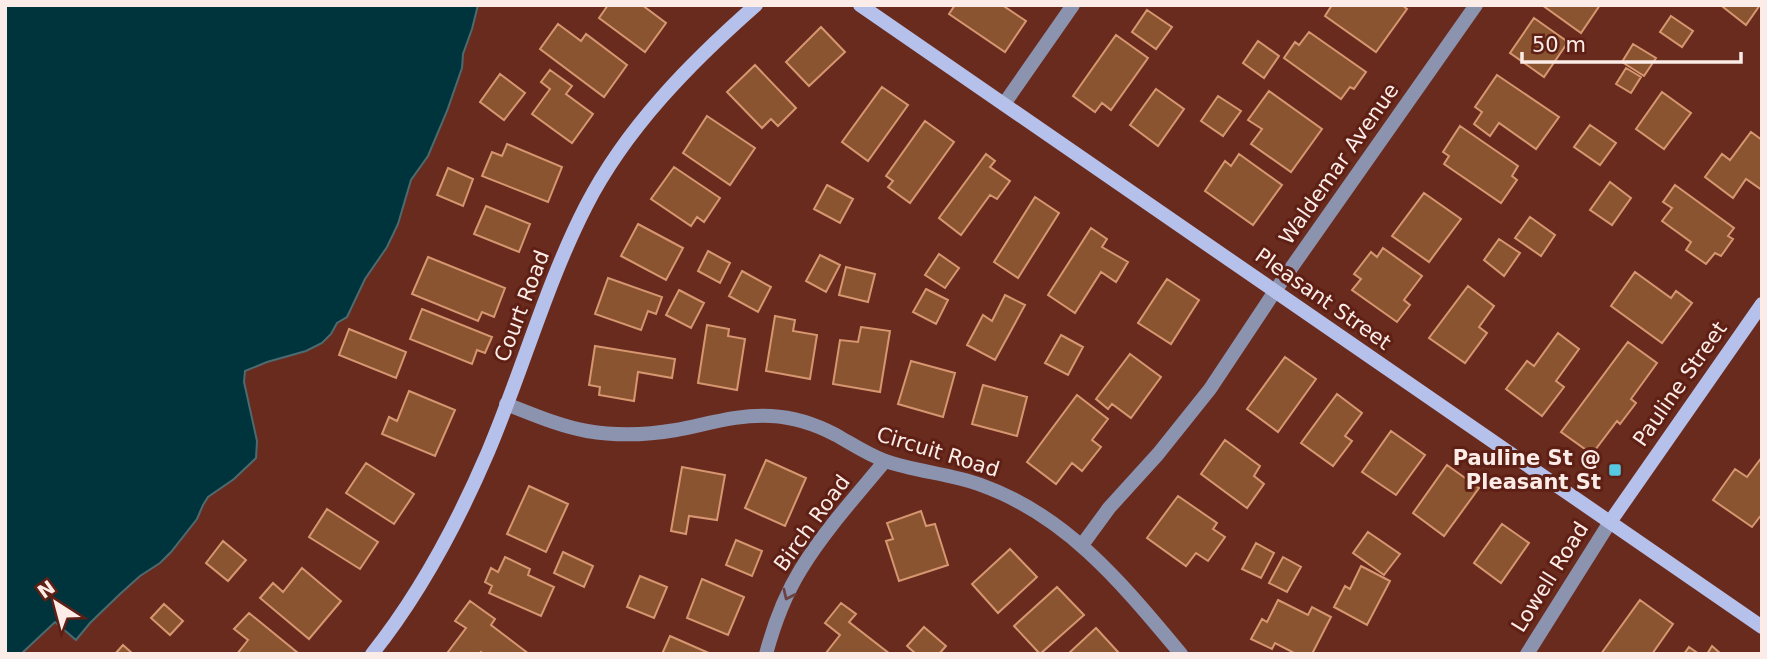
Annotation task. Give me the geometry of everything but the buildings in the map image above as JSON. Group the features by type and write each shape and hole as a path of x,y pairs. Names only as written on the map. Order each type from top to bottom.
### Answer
{"main road":[{"name":"Court Road","path":"372,654 404,609 446,539 469,493 565,253 597,186 626,142 659,101 696,61 756,5"},
{"name":"Pleasant Street","path":"860,5 1762,627"},
{"name":"Pauline Street","path":"1610,522 1762,304"}],"street":[{"path":"1004,104 1073,5"},
{"name":"Waldemar Avenue","path":"1082,545 1109,508 1210,389 1275,291 1476,5"},
{"name":"Circuit Road","path":"506,404 571,428 606,433 660,432 748,416 785,418 822,428 885,461 954,477 994,490 1047,519 1082,545 1118,579 1181,654"},
{"name":"Birch Road","path":"765,654 784,602 801,569 835,520 885,461"},
{"name":"Lowell Road","path":"1527,654 1610,522"}],"water":[{"path":"5,5 478,5 463,54 462,68 447,111 428,156 411,180 398,224 387,247 365,279 347,317 337,323 322,343 245,371 244,382 257,441 256,458 234,479 208,497 197,519 171,552 120,594 76,640 55,622 21,654 5,654"}],"place":[{"name":"Pauline St @ Pleasant St","path":"1615,470"}]}
